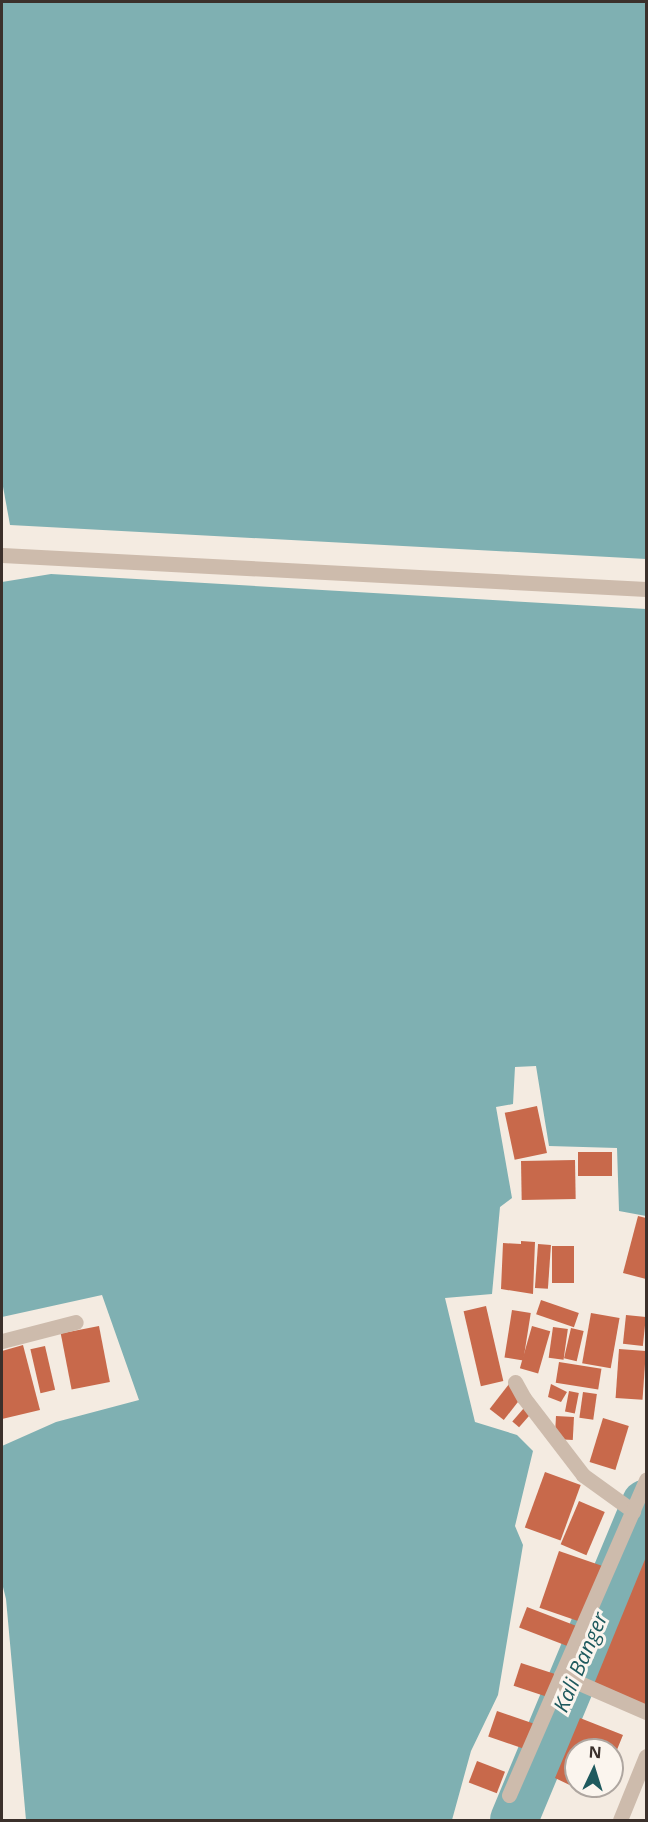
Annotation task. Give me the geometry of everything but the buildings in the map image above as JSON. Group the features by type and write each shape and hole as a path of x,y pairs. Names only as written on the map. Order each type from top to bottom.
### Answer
{"street":[{"path":"2,555 646,589"},
{"path":"2,1341 76,1322"},
{"path":"515,1382 524,1398 583,1475 633,1511"},
{"path":"509,1795 646,1480"},
{"path":"561,1675 646,1712"},
{"path":"620,1821 646,1755"}],"water":[{"path":"2,2 646,2 646,559 10,525 2,481"},
{"path":"51,574 646,609 646,1216 619,1211 617,1148 549,1146 536,1066 515,1067 513,1104 496,1107 512,1198 500,1207 492,1294 445,1298 475,1422 517,1435 533,1451 515,1526 523,1545 498,1695 471,1751 452,1820 26,1820 6,1599 2,1583 2,1446 56,1422 139,1400 102,1295 2,1317 2,582"}],"waterway":[{"name":"Kali Banger","path":"514,1820 646,1503"}]}
